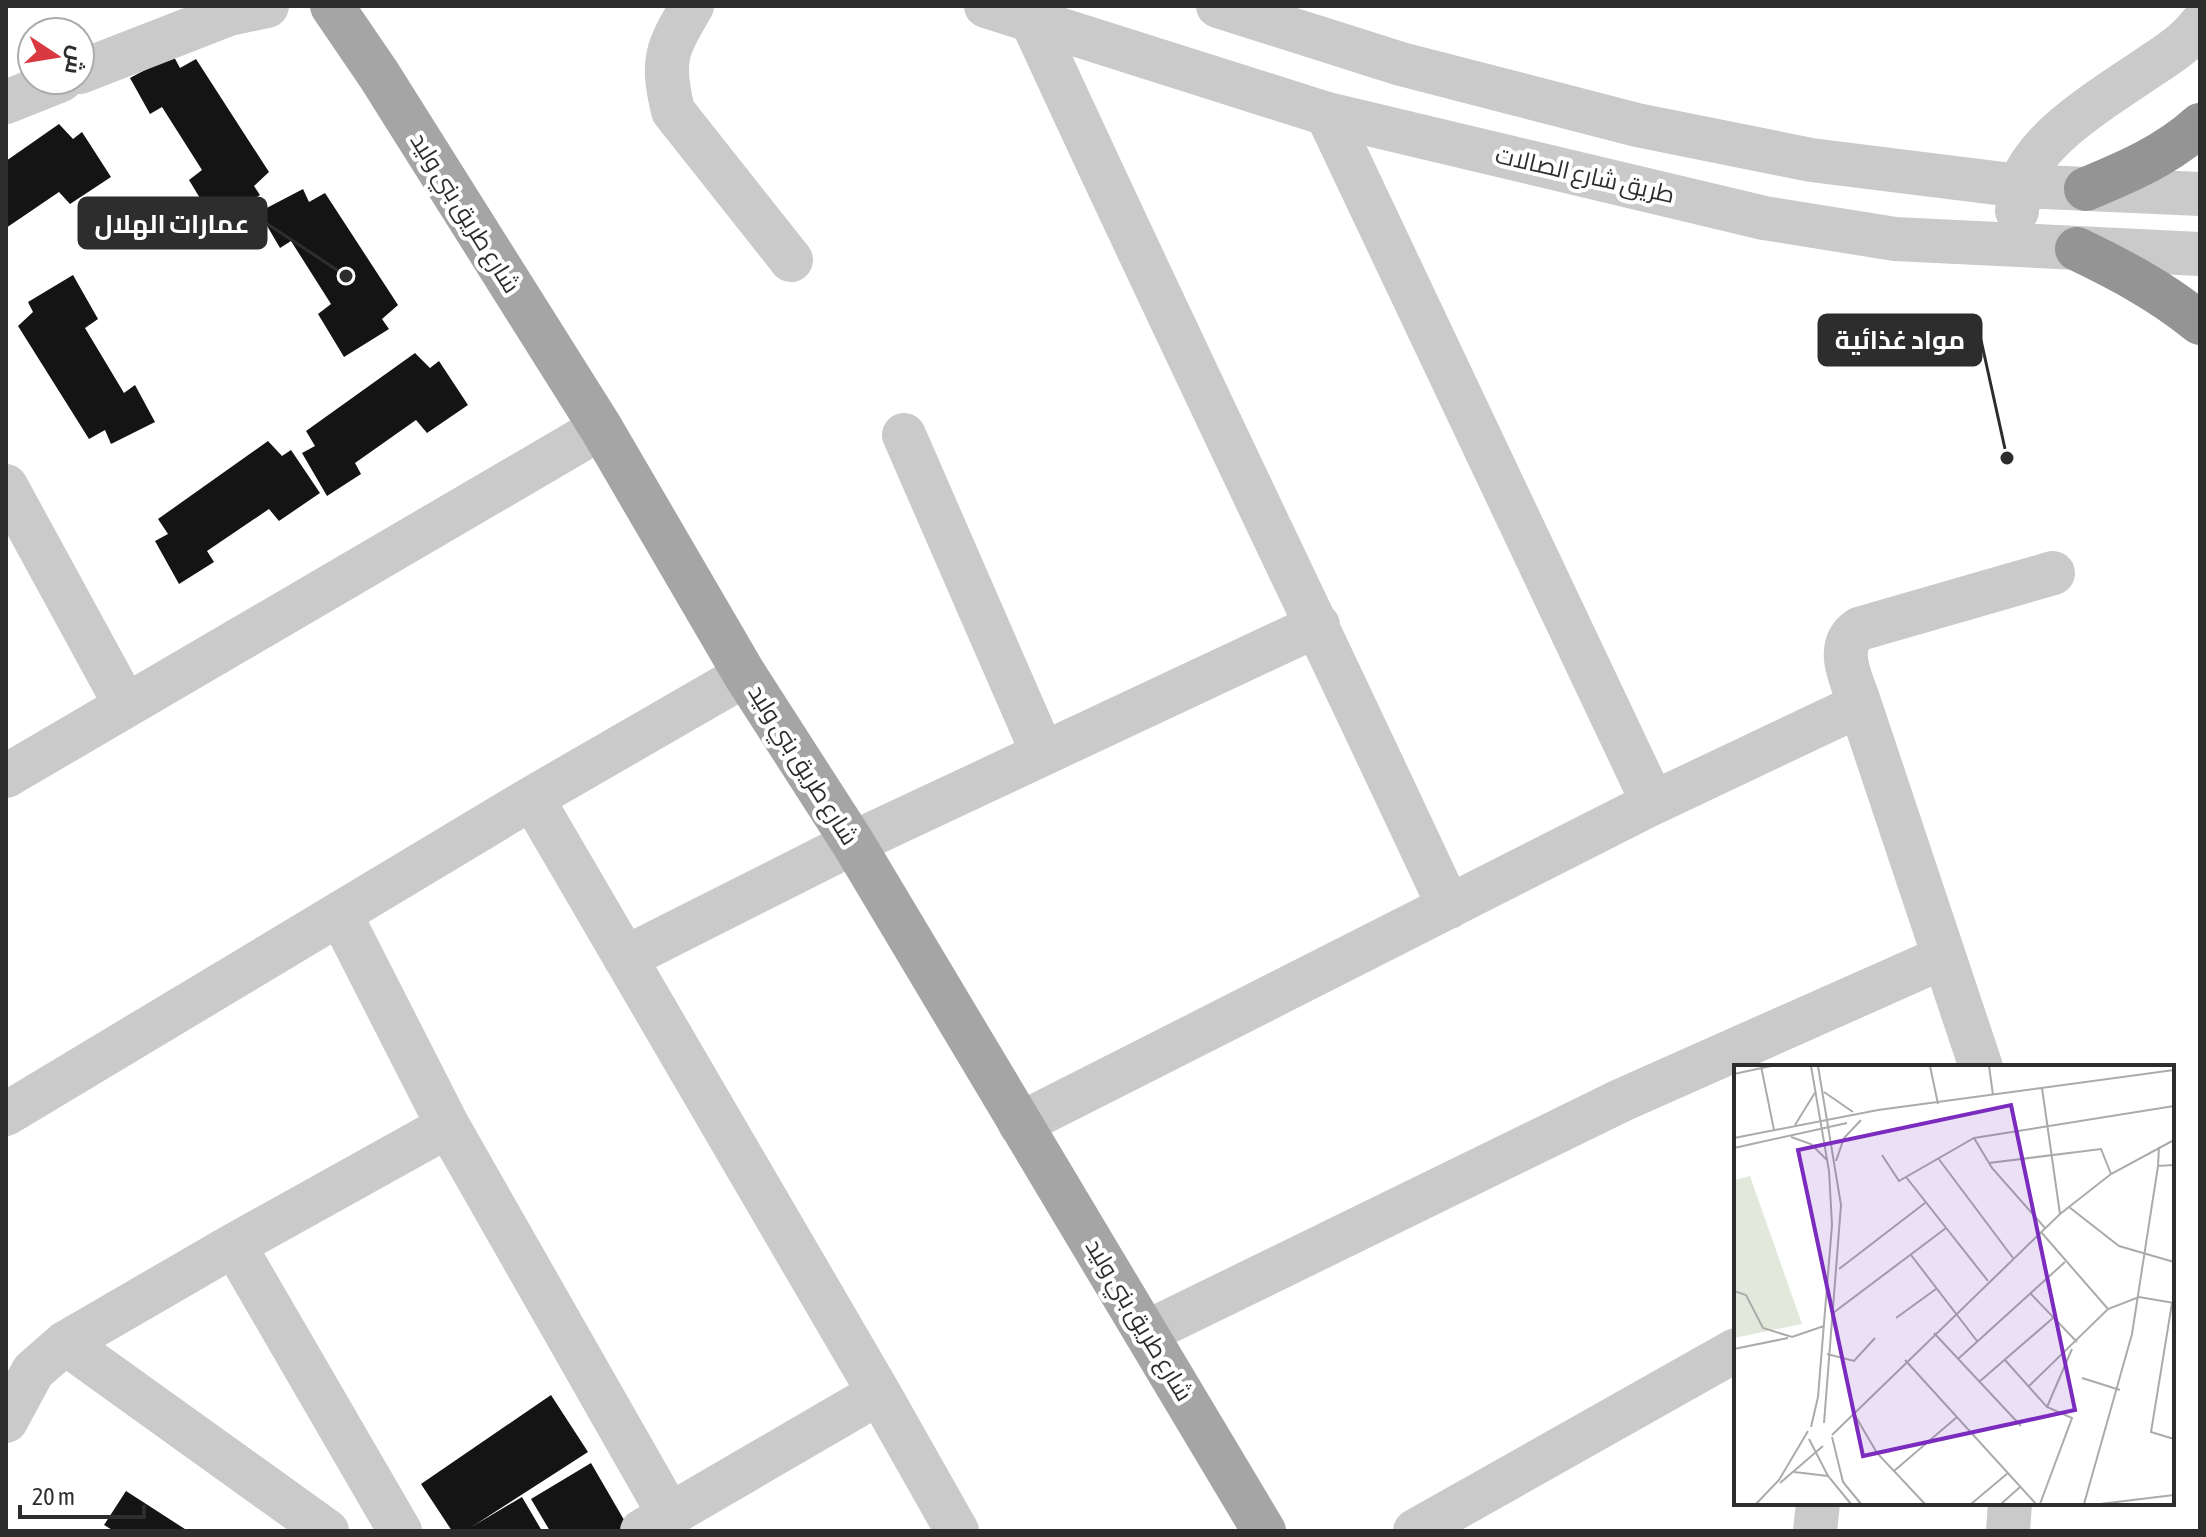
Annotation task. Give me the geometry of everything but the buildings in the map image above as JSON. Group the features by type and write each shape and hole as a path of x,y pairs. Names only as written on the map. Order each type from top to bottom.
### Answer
{"highway":[{"path":"2086,189 2138,167 2187,137 2200,125"},
{"path":"2077,249 2128,273 2177,304 2200,323"}],"main road":[{"name":"شارع طريق بني وليد","path":"332,6 379,75 601,428 745,675 853,843 1264,1531"}],"street":[{"path":"96,66 229,14 267,6"},
{"path":"692,6 666,57 666,81 673,111 791,260"},
{"name":"طريق شارع الصالات","path":"986,6 1031,14 1327,114 1764,218 1895,239 2200,254"},
{"path":"1218,6 1401,64 1637,125 1811,160 2020,186 2200,194"},
{"path":"1031,14 1117,206 1449,907"},
{"path":"2014,245 2020,186 2036,158 2076,117 2184,43 2200,25"},
{"path":"1327,114 1653,803"},
{"path":"6,776 601,428"},
{"path":"904,435 1043,754"},
{"path":"6,486 126,706"},
{"path":"1980,1065 1860,705 1844,654 1845,644 1859,629 2053,573"},
{"path":"625,958 853,843 1318,625"},
{"path":"6,1114 532,798 745,675"},
{"path":"1020,1124 1653,803 1860,705"},
{"path":"532,798 957,1531"},
{"path":"340,914 655,1522 879,1393"},
{"path":"1147,1332 1622,1100 1944,957"},
{"path":"6,1421 33,1371 65,1343 448,1126"},
{"path":"234,1245 400,1531"},
{"path":"65,1343 327,1531"},
{"path":"1415,1531 1734,1351"},
{"path":"1815,1531 1818,1505"},
{"path":"2008,1531 2010,1505"}],"place":[{"name":"عمارات الهلال","path":"346,276"},
{"name":"مواد غذائية","path":"2007,458"}]}
